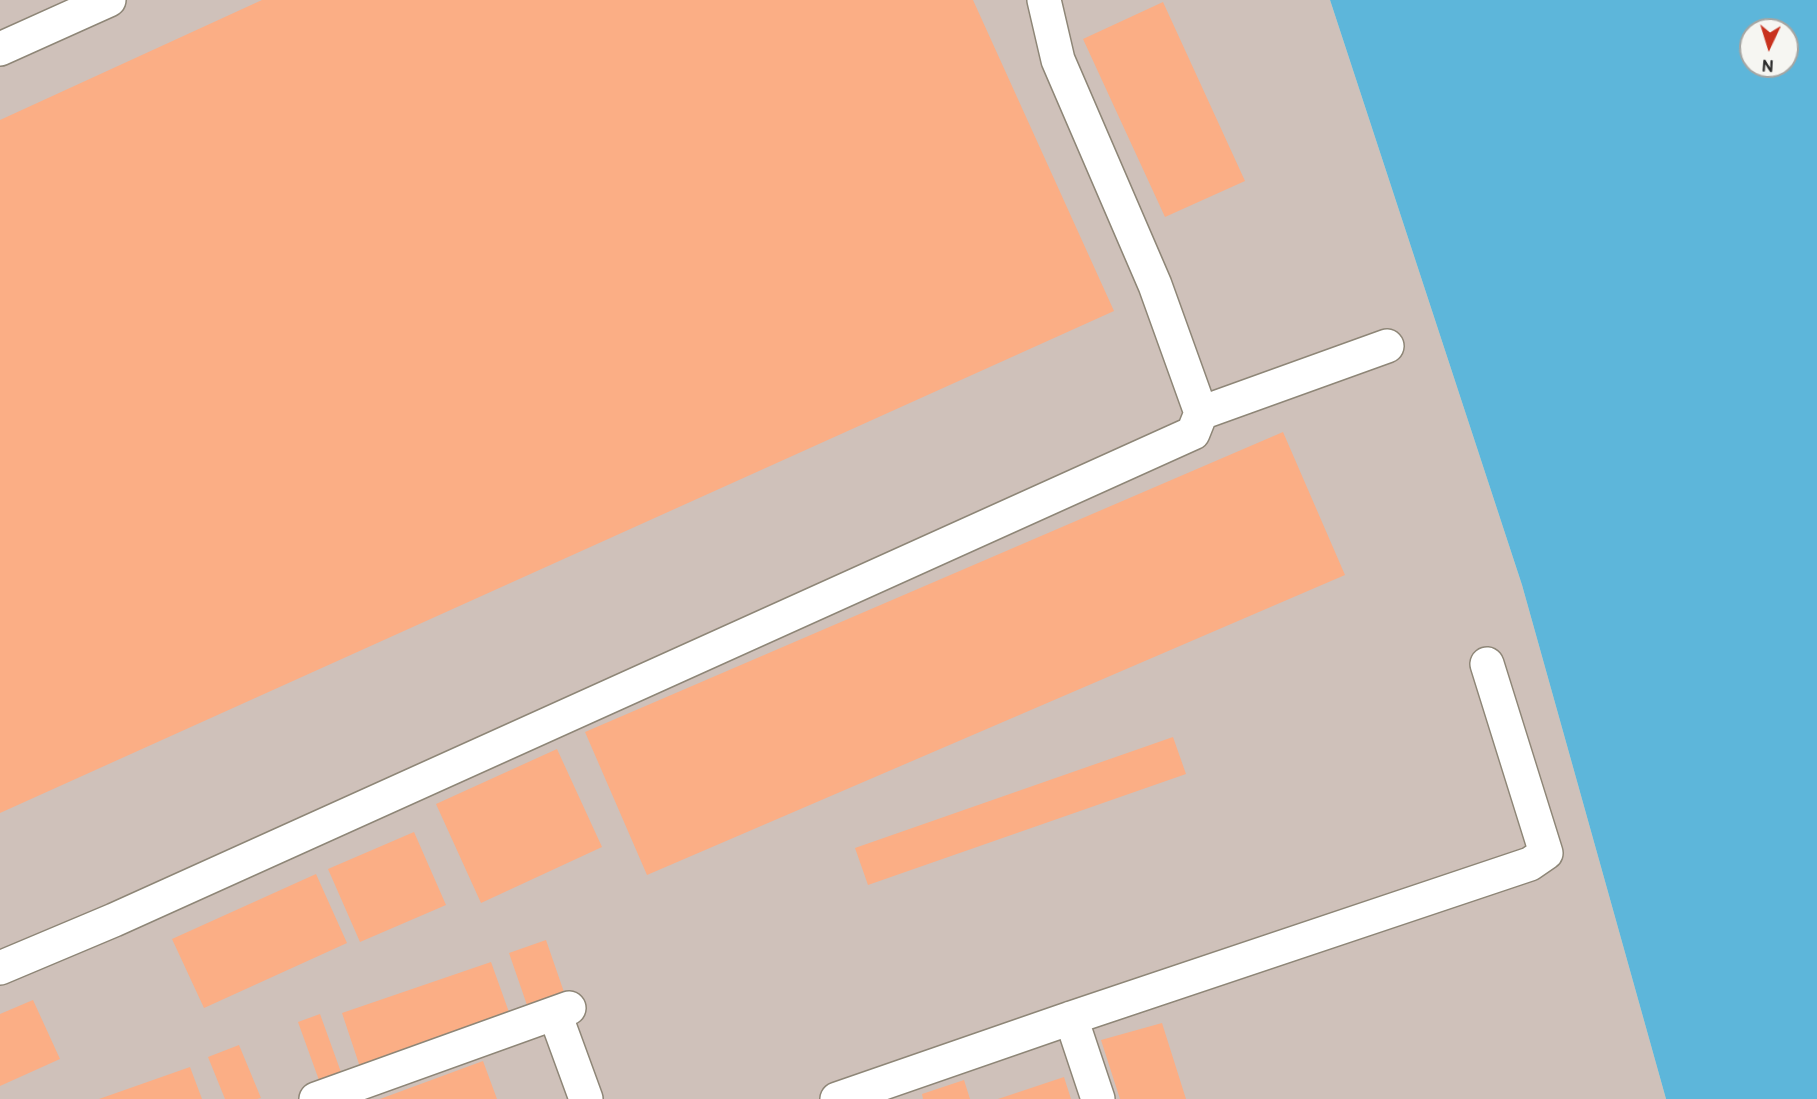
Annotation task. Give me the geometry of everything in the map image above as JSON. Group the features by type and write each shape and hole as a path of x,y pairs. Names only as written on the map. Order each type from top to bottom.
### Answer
{"lane":[{"path":"0,49 109,0"},
{"path":"0,968 114,920 1193,433 1201,413 1155,285 1058,60 1044,0"},
{"path":"1201,413 1387,346"},
{"path":"837,1099 1530,864 1546,853 1487,664"},
{"path":"316,1099 562,1011 586,1099"},
{"path":"1071,1018 1098,1099"}],"shaded area":[{"path":"0,0 1330,0 1522,585 1666,1099 0,1099"}],"water":[{"path":"1330,0 1817,0 1817,1099 1666,1099 1522,585"}],"building":[{"path":"262,0 973,0 1114,311 0,813 0,120"},
{"path":"1163,2 1245,181 1165,217 1083,39"},
{"path":"1283,432 1345,575 647,875 585,732"},
{"path":"1173,737 1186,774 868,885 855,848"},
{"path":"557,749 602,847 481,903 436,804"},
{"path":"414,832 446,905 360,942 328,869"},
{"path":"316,874 347,943 204,1008 172,939"},
{"path":"546,940 565,995 528,1008 509,953"},
{"path":"491,962 510,1015 360,1067 342,1013"},
{"path":"33,1000 60,1059 0,1086 0,1014"},
{"path":"320,1014 342,1075 320,1083 298,1022"},
{"path":"1162,1023 1186,1099 1120,1099 1101,1040"},
{"path":"239,1045 261,1098 225,1099 208,1057"},
{"path":"483,1061 497,1099 380,1099"},
{"path":"190,1067 202,1099 99,1099"},
{"path":"1064,1077 1071,1099 998,1099"},
{"path":"964,1080 970,1099 923,1099 922,1094"}]}
